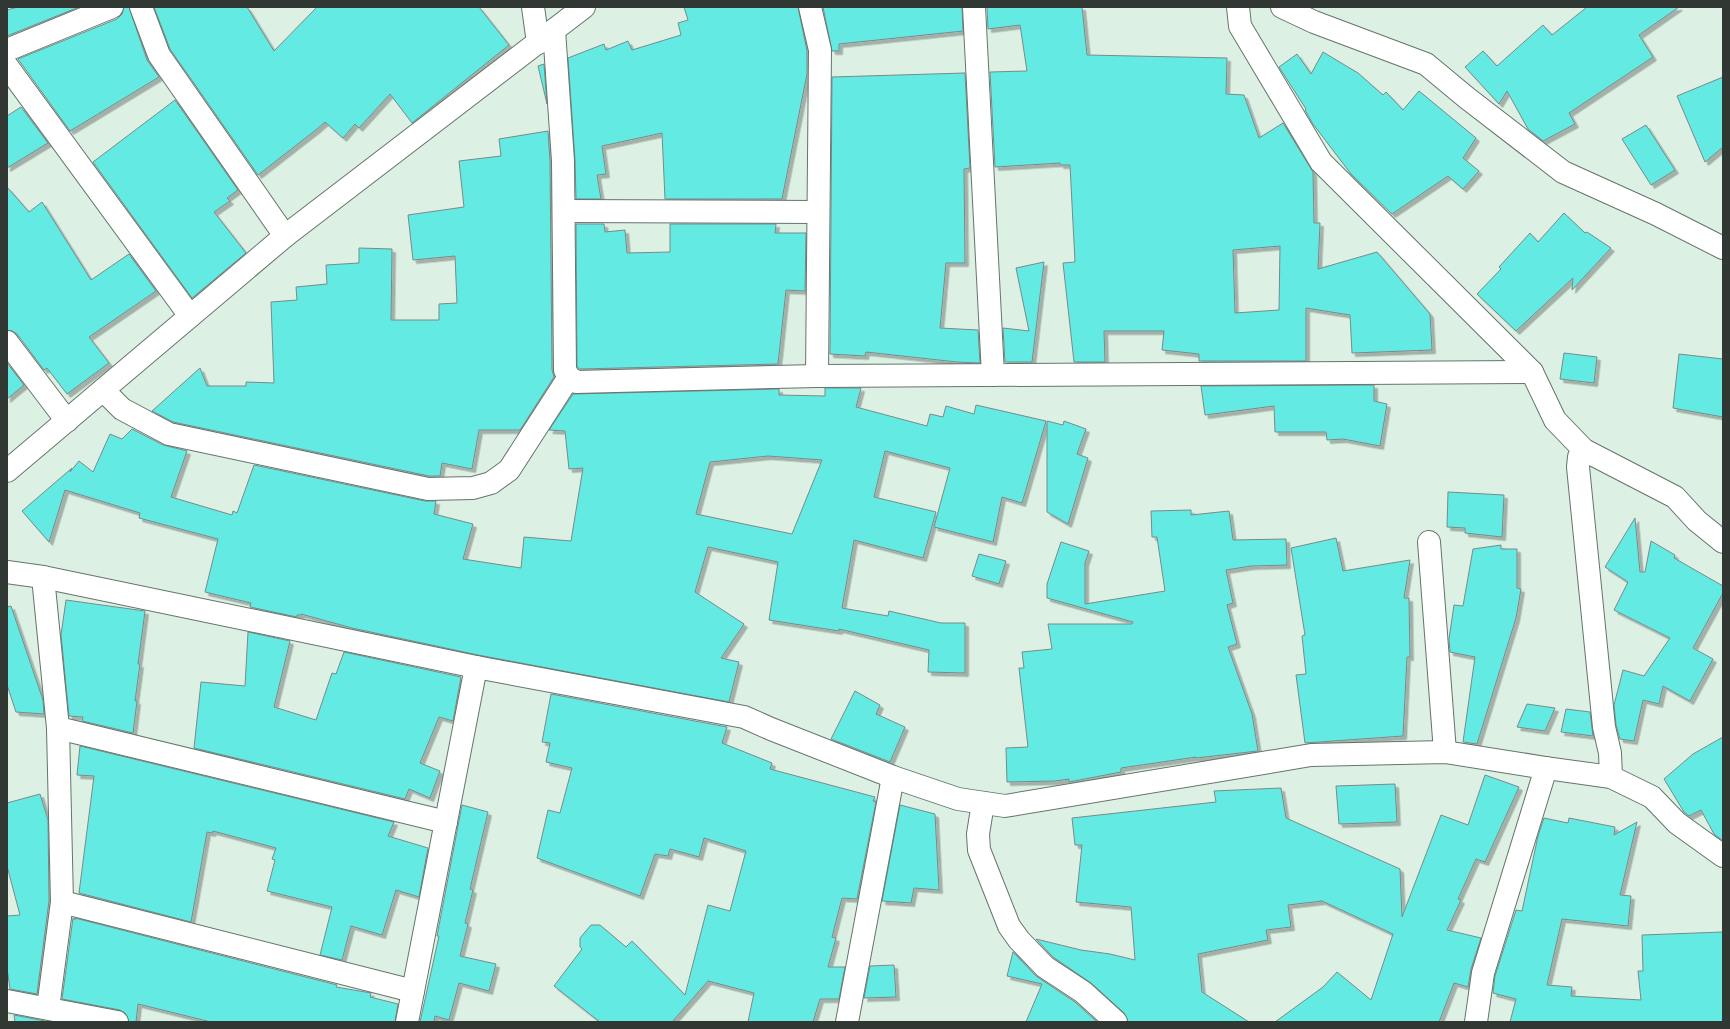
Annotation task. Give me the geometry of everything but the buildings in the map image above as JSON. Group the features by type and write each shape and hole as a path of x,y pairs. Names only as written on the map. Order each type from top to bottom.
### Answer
{"street":[{"path":"7,50 112,7"},
{"path":"141,7 159,55 284,236"},
{"path":"533,7 546,36 563,162 565,370 569,377 576,382 817,376 1532,372"},
{"path":"7,471 284,236 584,7"},
{"path":"810,7 820,50 817,376"},
{"path":"974,7 993,375"},
{"path":"1238,7 1240,26 1321,162 1532,372 1555,420 1584,450 1675,497 1697,521 1723,542"},
{"path":"1282,7 1314,22 1426,64 1562,172 1656,214 1723,248"},
{"path":"7,66 190,316"},
{"path":"564,211 818,212"},
{"path":"7,342 67,421"},
{"path":"102,390 122,409 169,434 428,489 473,488 490,483 509,470 569,377"},
{"path":"1584,450 1578,456 1578,467 1604,727 1610,753 1610,777"},
{"path":"1429,542 1445,752"},
{"path":"7,572 43,577 476,667 744,717 771,729 893,776 958,799 983,804 1005,806 1311,755 1445,752 1610,777 1652,797 1677,823 1723,856"},
{"path":"43,577 58,728 62,902 48,1008"},
{"path":"408,1022 476,667"},
{"path":"58,728 446,822"},
{"path":"1476,1022 1483,973 1546,768"},
{"path":"847,1022 893,776"},
{"path":"983,804 978,834 979,850 1009,926 1019,940 1046,967 1083,992 1116,1022"},
{"path":"62,902 414,991"},
{"path":"7,1001 117,1022"}]}
